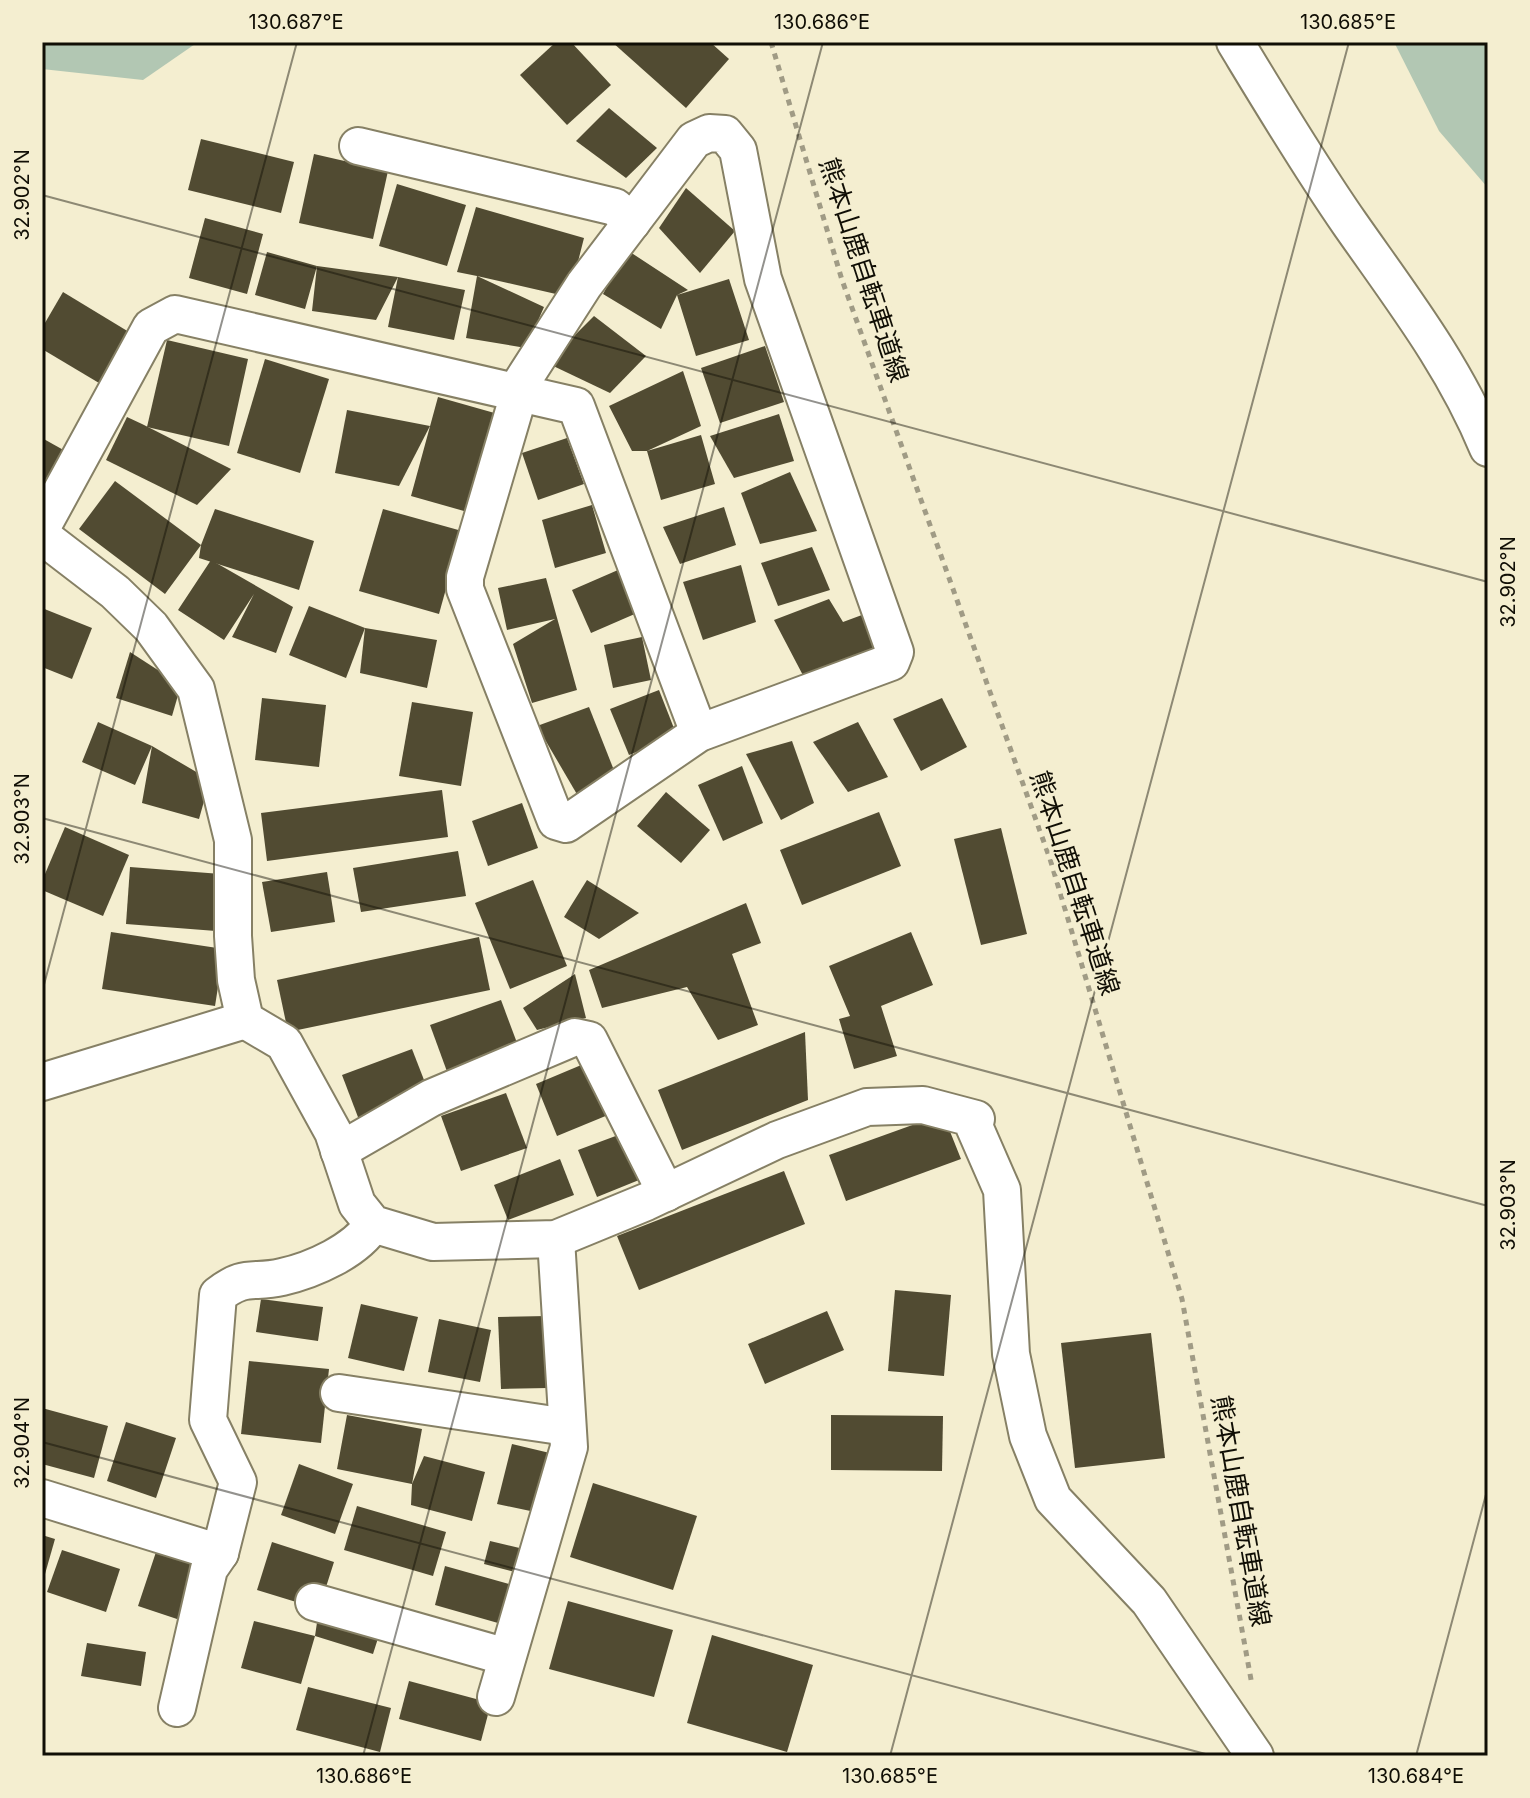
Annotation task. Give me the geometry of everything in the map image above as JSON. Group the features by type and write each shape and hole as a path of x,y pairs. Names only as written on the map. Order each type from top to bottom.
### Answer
{"street":[{"path":"1235,42 1311,168 1434,341 1470,404 1488,448"},
{"path":"709,133 725,134 738,150 763,279 895,652 891,662 699,733 566,824 556,821 465,589 465,577 523,380 584,285 632,222 694,140 709,133"},
{"path":"358,146 615,207 632,222"},
{"path":"42,527 151,327 175,314 576,406 699,733"},
{"path":"42,536 115,592 142,618 196,689 233,840 233,936 236,980 245,1020 284,1043 333,1132 357,1204 373,1224 433,1242 556,1239 666,1193 777,1140 867,1107 923,1105 976,1119 974,1126 1002,1190 1011,1354 1028,1436 1053,1499 1149,1601 1255,1756"},
{"path":"42,1082 245,1020"},
{"path":"339,1151 431,1098 575,1037 589,1040 666,1193"},
{"path":"177,1708 209,1569 220,1553 238,1482 208,1420 218,1295 236,1280 282,1277 324,1262 366,1235 373,1224"},
{"path":"496,1697 569,1447 556,1239"},
{"path":"339,1393 567,1427"},
{"path":"42,1498 220,1553"},
{"path":"314,1602 507,1657"}],"path":[{"name":"熊本山鹿自転車道線","path":"771,42 842,280 1050,859 1182,1299 1254,1695"}],"green space":[{"path":"42,42 198,42 143,80 42,69"},
{"path":"1394,42 1488,42 1488,188 1439,131"}],"building":[{"path":"556,42 571,42 611,85 567,125 520,75"},
{"path":"612,42 710,42 729,59 686,108"},
{"path":"609,108 657,148 626,178 576,141"},
{"path":"201,139 294,162 281,213 188,190"},
{"path":"314,154 388,171 373,239 299,223"},
{"path":"397,184 466,205 447,266 379,246"},
{"path":"686,188 735,231 700,273 659,228"},
{"path":"476,207 584,238 569,297 457,272"},
{"path":"205,218 263,234 247,294 189,278"},
{"path":"627,250 688,290 677,295 661,329 603,294"},
{"path":"267,252 317,266 305,309 255,295"},
{"path":"317,266 398,277 376,320 312,311"},
{"path":"477,276 544,307 526,348 466,338"},
{"path":"398,277 465,290 454,340 388,327"},
{"path":"729,279 749,340 696,356 677,295"},
{"path":"63,292 129,332 99,383 42,349 42,328"},
{"path":"594,316 646,356 610,393 547,363"},
{"path":"167,340 248,359 229,446 147,427"},
{"path":"765,346 784,402 720,423 701,368"},
{"path":"265,359 329,379 300,473 237,453"},
{"path":"683,371 701,426 647,451 632,451 609,406"},
{"path":"438,397 498,414 471,513 411,496"},
{"path":"347,410 430,426 399,486 335,473"},
{"path":"779,414 794,461 734,478 710,436"},
{"path":"127,417 231,469 197,505 106,460"},
{"path":"701,435 715,484 661,500 647,451"},
{"path":"42,438 67,452 42,496"},
{"path":"567,438 584,484 538,500 522,453"},
{"path":"790,472 817,531 760,544 741,493"},
{"path":"115,481 201,545 165,594 79,529"},
{"path":"592,505 606,553 555,568 542,520"},
{"path":"724,507 736,545 680,564 663,527"},
{"path":"215,509 314,541 299,590 199,558"},
{"path":"383,509 462,531 439,614 359,591"},
{"path":"812,547 830,590 778,606 761,563"},
{"path":"211,560 293,607 276,653 232,637 254,594 224,640 178,610"},
{"path":"741,565 756,622 703,640 683,582"},
{"path":"618,570 637,613 591,633 572,590"},
{"path":"546,578 577,690 532,703 513,644 555,619 507,630 498,588"},
{"path":"829,599 843,622 870,612 887,651 807,683 774,620"},
{"path":"309,606 365,628 346,678 289,655"},
{"path":"42,608 92,628 72,679 42,667"},
{"path":"365,628 437,640 427,688 360,673"},
{"path":"642,637 651,680 613,688 604,645"},
{"path":"130,652 181,685 172,716 116,698"},
{"path":"659,690 677,736 629,755 610,709"},
{"path":"262,698 326,705 319,767 255,760"},
{"path":"942,698 967,747 921,771 893,719"},
{"path":"412,702 473,712 461,786 399,776"},
{"path":"589,707 619,783 578,796 537,726"},
{"path":"98,722 152,746 135,785 82,762"},
{"path":"858,722 888,777 848,792 813,742"},
{"path":"792,741 814,803 781,820 746,754"},
{"path":"152,746 210,780 199,819 142,803"},
{"path":"742,766 763,823 723,841 698,785"},
{"path":"442,790 448,837 267,861 261,813"},
{"path":"666,792 710,830 681,863 637,826"},
{"path":"522,803 538,848 488,866 472,821"},
{"path":"879,812 901,866 802,905 780,850"},
{"path":"65,827 129,855 103,916 42,890 42,881"},
{"path":"1001,828 1027,934 981,945 954,839"},
{"path":"458,851 466,896 361,912 353,868"},
{"path":"130,867 221,874 216,931 126,924"},
{"path":"327,872 335,922 271,932 262,882"},
{"path":"533,880 567,966 510,989 475,903"},
{"path":"587,880 639,913 599,939 564,917"},
{"path":"746,903 761,943 732,954 758,1025 718,1040 687,987 602,1008 589,970"},
{"path":"111,932 224,949 215,1006 102,989"},
{"path":"911,932 933,985 881,1006 897,1056 854,1069 839,1019 850,1016 829,966"},
{"path":"479,937 490,990 288,1032 277,980"},
{"path":"575,974 586,1018 537,1030 523,1008"},
{"path":"501,1000 520,1051 449,1077 430,1025"},
{"path":"805,1032 808,1100 682,1150 658,1090"},
{"path":"412,1049 431,1098 361,1125 342,1075"},
{"path":"586,1063 608,1115 557,1136 536,1084"},
{"path":"506,1093 527,1148 461,1171 441,1116"},
{"path":"943,1114 961,1159 846,1201 829,1155"},
{"path":"621,1134 639,1180 597,1197 578,1150"},
{"path":"560,1159 574,1195 508,1220 494,1185"},
{"path":"784,1171 805,1224 639,1290 617,1236"},
{"path":"895,1290 951,1295 944,1376 888,1371"},
{"path":"261,1299 323,1307 318,1341 256,1332"},
{"path":"361,1304 418,1317 404,1371 348,1358"},
{"path":"827,1311 844,1350 765,1384 748,1344"},
{"path":"547,1316 548,1388 501,1389 498,1317"},
{"path":"439,1319 491,1330 480,1382 428,1372"},
{"path":"1151,1333 1165,1458 1075,1468 1061,1343"},
{"path":"249,1361 329,1369 321,1443 241,1434"},
{"path":"42,1408 108,1426 94,1478 42,1464"},
{"path":"347,1415 422,1429 412,1484 337,1469"},
{"path":"831,1415 943,1416 942,1471 831,1470"},
{"path":"126,1422 176,1438 156,1498 107,1481"},
{"path":"512,1444 554,1454 540,1513 497,1504"},
{"path":"424,1456 485,1472 472,1521 411,1505 412,1484"},
{"path":"299,1464 353,1484 335,1534 281,1515"},
{"path":"593,1483 697,1516 673,1590 570,1557"},
{"path":"357,1506 446,1532 433,1576 344,1550"},
{"path":"42,1535 55,1539 43,1581 42,1581"},
{"path":"490,1541 528,1550 531,1576 484,1564"},
{"path":"272,1542 334,1562 319,1609 257,1590"},
{"path":"62,1550 120,1569 106,1612 47,1592"},
{"path":"156,1552 209,1569 192,1624 138,1606"},
{"path":"445,1566 509,1584 498,1623 435,1605"},
{"path":"568,1601 673,1630 654,1697 549,1669"},
{"path":"319,1609 380,1632 373,1654 315,1636"},
{"path":"254,1621 315,1636 301,1684 241,1668"},
{"path":"712,1635 813,1665 787,1752 687,1723"},
{"path":"87,1643 146,1652 141,1686 81,1676"},
{"path":"409,1681 491,1703 481,1741 399,1719"},
{"path":"308,1687 391,1708 380,1752 296,1730"}]}
